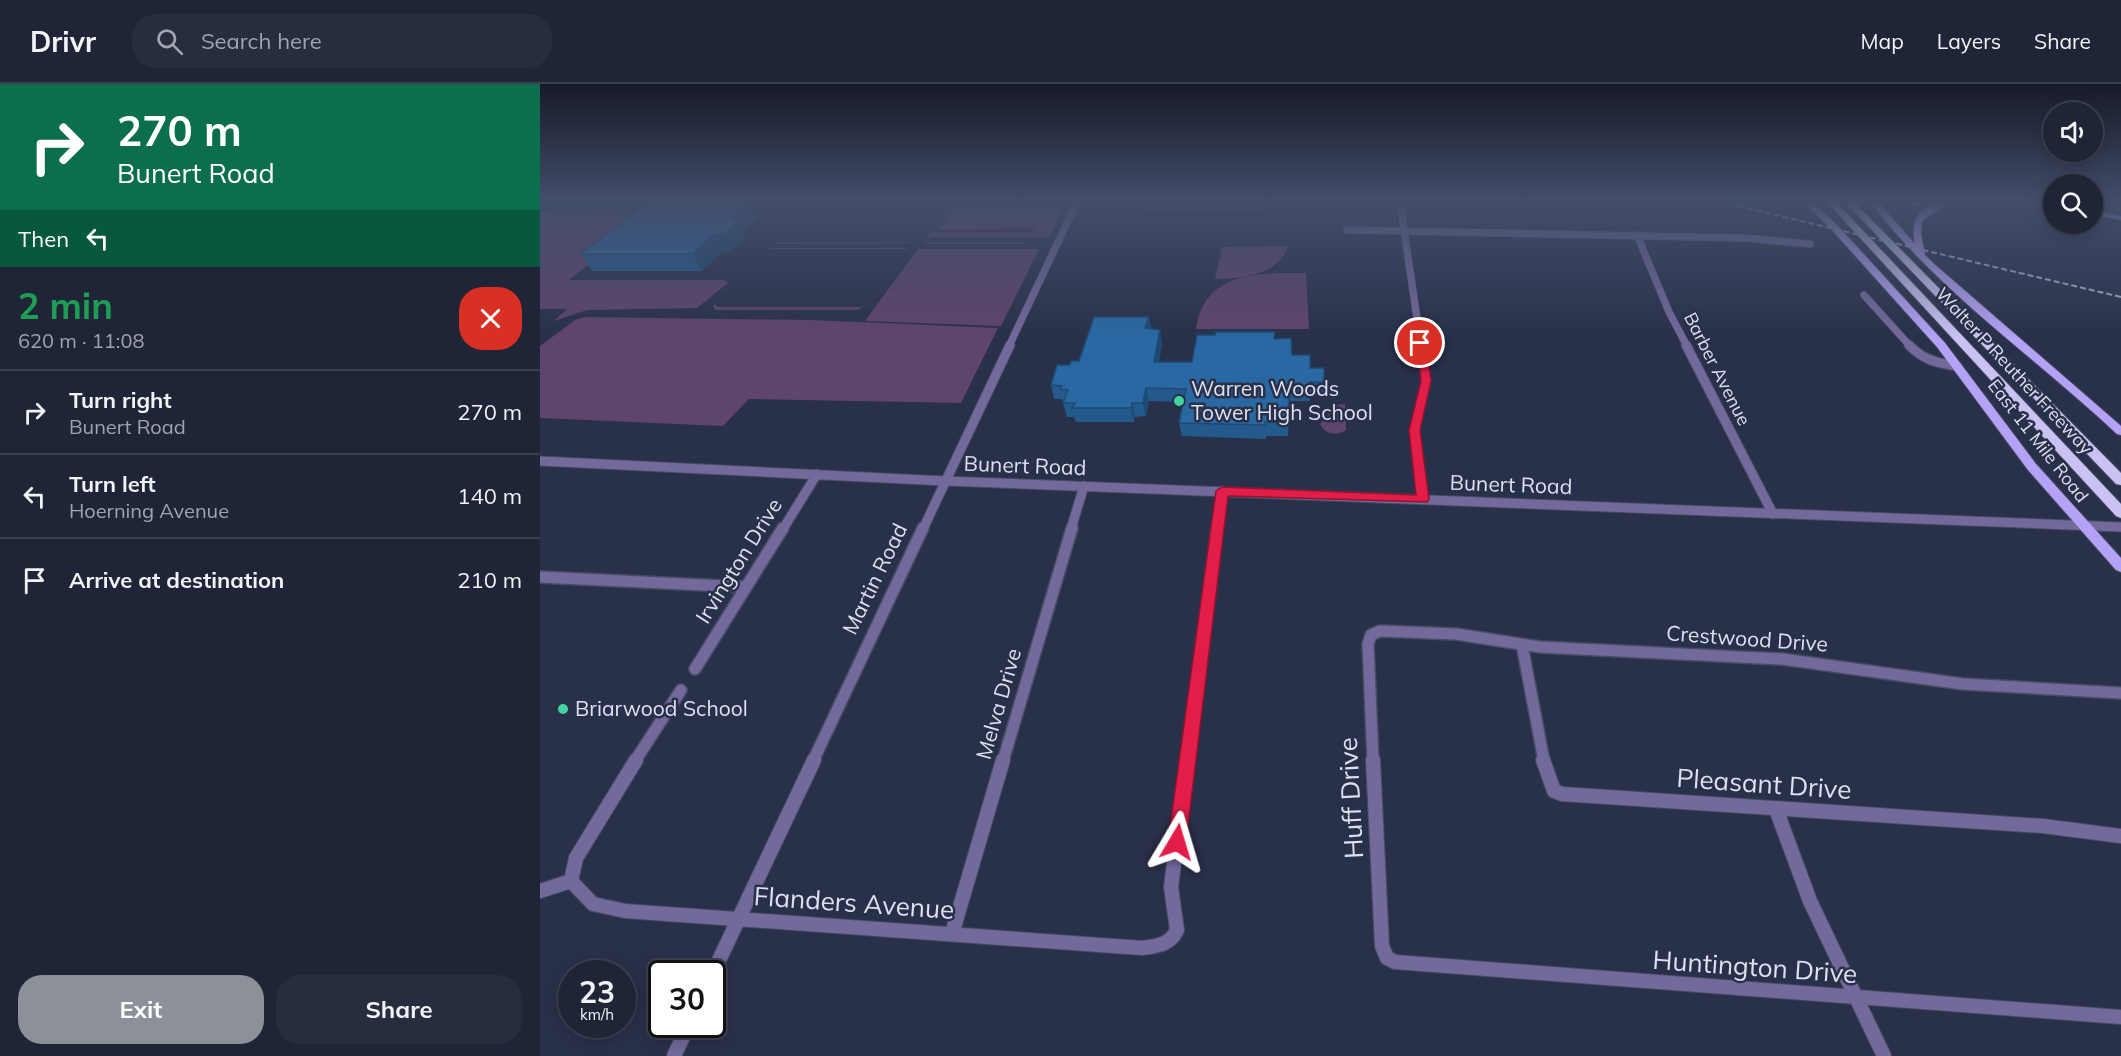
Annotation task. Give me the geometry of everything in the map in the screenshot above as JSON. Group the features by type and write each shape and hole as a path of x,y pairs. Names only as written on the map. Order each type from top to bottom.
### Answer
{"highway":[{"name":"Walter P Reuther Freeway","path":"1873,247 2121,513"},
{"name":"Walter P Reuther Freeway","path":"1893,247 2121,481"}],"main road":[{"name":"East 11 Mile Road","path":"1852,247 1957,366 2032,467 2092,527 2121,567"},
{"path":"1915,247 1979,308 2059,374 2121,432"},
{"path":"1920,247 1923,255"}],"street":[{"name":"Martin Road","path":"719,960 1056,247"},
{"path":"1407,247 1426,381 1415,430 1423,499"},
{"name":"Barber Avenue","path":"1642,247 1669,312 1773,514"},
{"path":"1864,295 1917,354 1930,362 1957,366"},
{"name":"Bunert Road","path":"540,460 945,481 2121,527"},
{"name":"Irvington Drive","path":"695,669 817,474"},
{"name":"Melva Drive","path":"952,934 1084,486"},
{"name":"Flanders Avenue","path":"571,881 583,900 601,908 1158,948 1174,936 1180,918 1171,887 1222,491"},
{"path":"540,577 745,587"},
{"name":"Crestwood Drive","path":"1371,635 1390,631 1456,634 1522,645 1782,659 1963,684 2017,689 2121,693"},
{"name":"Huff Drive","path":"1371,635 1368,651 1381,930 1382,946 1387,958"},
{"name":"Pleasant Drive","path":"1522,645 1546,774 1554,791 1568,796 2043,826 2121,836"},
{"path":"540,891 571,881 576,858 588,836 681,690"},
{"path":"1776,809 1810,901 1884,1056"},
{"name":"Huntington Drive","path":"1387,958 1405,965 2121,1017"},
{"path":"674,1056 682,1038"}],"shaded area":[{"path":"540,247 610,247 569,280 724,280 728,283 697,308 587,310 554,321 567,309 540,309"},
{"path":"1222,247 1287,247 1277,263 1268,269 1248,276 1215,279"},
{"path":"906,248 908,249 768,249"},
{"path":"918,249 1039,249 1001,326 865,321"},
{"path":"1306,273 1309,329 1196,329 1201,310 1210,296 1222,286 1236,279 1253,275"},
{"path":"715,304 717,307 863,307 857,310 716,310 713,307"},
{"path":"585,317 811,320 998,328 961,403 749,399 723,426 540,418 540,346 575,320"},
{"path":"1345,404 1346,430 1335,434 1322,428 1320,424 1337,405"}],"building":[{"path":"590,247 700,247 693,254 581,254"},
{"name":"Warren Woods Tower High School","path":"1094,317 1149,317 1145,328 1160,330 1154,362 1192,362 1197,335 1215,335 1215,332 1275,332 1274,339 1291,338 1292,355 1310,355 1310,368 1324,368 1324,382 1310,382 1310,387 1289,387 1288,423 1265,422 1265,425 1179,423 1186,389 1146,388 1143,403 1132,403 1131,408 1072,408 1075,403 1063,403 1068,390 1060,389 1062,386 1051,385 1057,365 1070,365 1071,361 1079,361"}],"railway":[{"path":"1912,247 2121,297"}],"place":[{"name":"Warren Woods Tower High School","path":"1179,401"},
{"name":"Briarwood School","path":"563,709"}],"route":[{"path":"1177,842 1222,491 1423,499 1415,430 1426,381 1420,343"}]}
